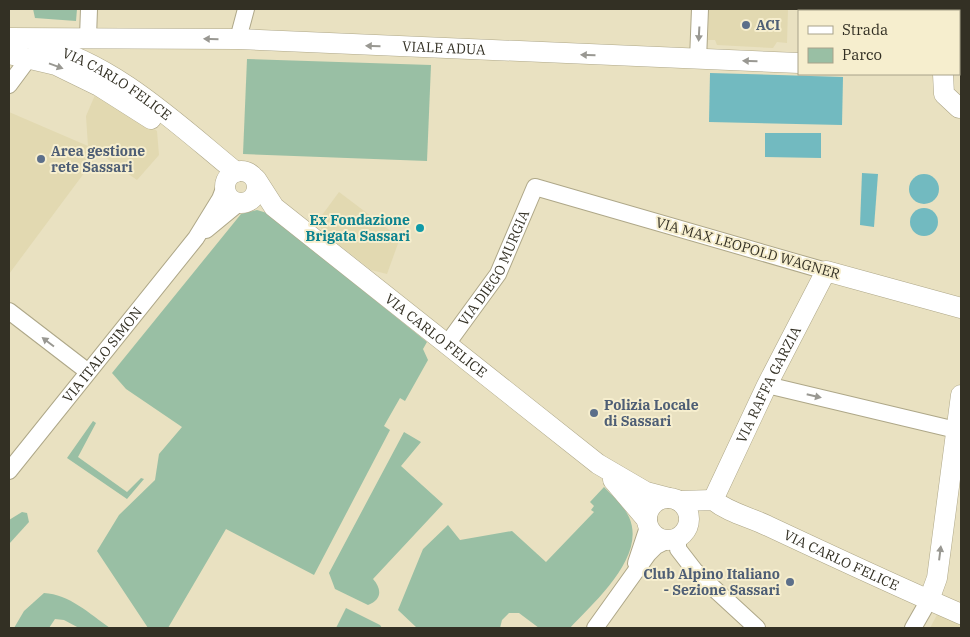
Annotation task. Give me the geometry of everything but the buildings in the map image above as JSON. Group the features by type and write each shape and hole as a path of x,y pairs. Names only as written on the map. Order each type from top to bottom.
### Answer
{"main road":[{"name":"VIALE ADUA","path":"9,38 88,36 238,39 798,63"},
{"name":"VIA CARLO FELICE","path":"9,38 63,50 115,78 167,116 229,179"},
{"name":"VIA CARLO FELICE","path":"9,54 56,65 99,86 153,120 229,179"},
{"path":"943,75 944,94 960,109"},
{"path":"954,75 954,94 960,109"},
{"path":"245,171 256,179 257,188 245,201 228,195 229,179 245,171"},
{"name":"VIA CARLO FELICE","path":"256,179 274,207 598,464 646,492 674,499 717,503 961,614"},
{"name":"VIA CARLO FELICE","path":"245,201 274,207"},
{"name":"VIA MAX LEOPOLD WAGNER","path":"826,271 961,308"},
{"name":"VIA RAFFA GARZIA","path":"717,503 767,385 826,271"},
{"path":"929,600 937,578 961,395"},
{"name":"VIA CARLO FELICE","path":"598,464 647,523"},
{"path":"677,536 689,517 684,505 674,499 659,500 651,506 647,523 656,536 677,536 693,520 717,503"}],"street":[{"path":"88,36 89,9"},
{"path":"238,39 246,9"},
{"path":"698,60 700,9"},
{"path":"9,85 29,58"},
{"name":"VIA ITALO SIMON","path":"9,469 196,238 229,179"},
{"name":"VIA MAX LEOPOLD WAGNER","path":"535,187 826,271"},
{"name":"VIA DIEGO MURGIA","path":"447,344 498,274 535,187"},
{"name":"VIA ITALO SIMON","path":"196,238 245,201"},
{"path":"9,312 87,371"},
{"path":"767,385 956,430"},
{"path":"629,582 647,523"},
{"path":"595,628 656,546 677,536 678,549 694,571 757,628"},
{"path":"914,628 929,600"}],"shaded area":[{"name":"ACI","path":"709,9 788,9 787,43 777,42 773,48 717,45 715,40 708,40"},
{"path":"95,95 116,104 157,131 159,155 137,180 99,153 9,274 9,112 88,146 86,116"},
{"path":"339,192 400,238 387,274 371,270 325,234 317,222"},
{"path":"939,611 961,620 961,628 930,628"}],"green space":[{"path":"33,9 77,9 76,21 35,18"},
{"path":"247,59 431,65 427,161 243,154"},
{"path":"257,210 267,213 427,342 423,349 428,360 405,401 400,398 384,426 390,430 314,575 226,529 168,628 148,628 97,551 119,515 155,480 159,454 182,427 126,389 112,373 241,214"},
{"path":"93,421 96,423 78,457 127,492 141,478 144,479 127,499 67,458"},
{"path":"404,432 421,442 401,466 443,504 373,579 378,587 379,594 373,603 368,605 335,589 329,573"},
{"path":"604,487 621,505 629,517 633,532 631,548 625,563 615,578 570,628 539,628 519,613 509,613 502,620 500,628 417,628 398,610 423,549 448,525 460,540 512,531 546,562 594,512 591,510 594,506 590,502"},
{"path":"22,512 27,513 29,522 9,544 9,520"},
{"path":"44,593 53,594 71,601 110,628 79,628 64,620 55,619 49,628 14,628 24,611"},
{"path":"346,608 380,625 382,628 336,628"}],"water":[{"path":"710,73 843,77 842,125 709,122"},
{"path":"765,133 821,133 821,158 765,157"},
{"path":"862,173 878,174 874,227 860,225"},
{"path":"924,174 930,175 938,183 938,195 930,203 924,204 918,203 910,195 909,189 910,183 918,175"},
{"path":"924,208 934,212 938,222 934,232 924,236 914,232 910,222 914,212"}],"place":[{"name":"ACI","path":"746,25"},
{"name":"Area gestione rete Sassari","path":"41,159"},
{"name":"Ex Fondazione Brigata Sassari","path":"420,228"},
{"name":"Polizia Locale di Sassari","path":"594,413"},
{"name":"Club Alpino Italiano - Sezione Sassari","path":"790,582"}]}
